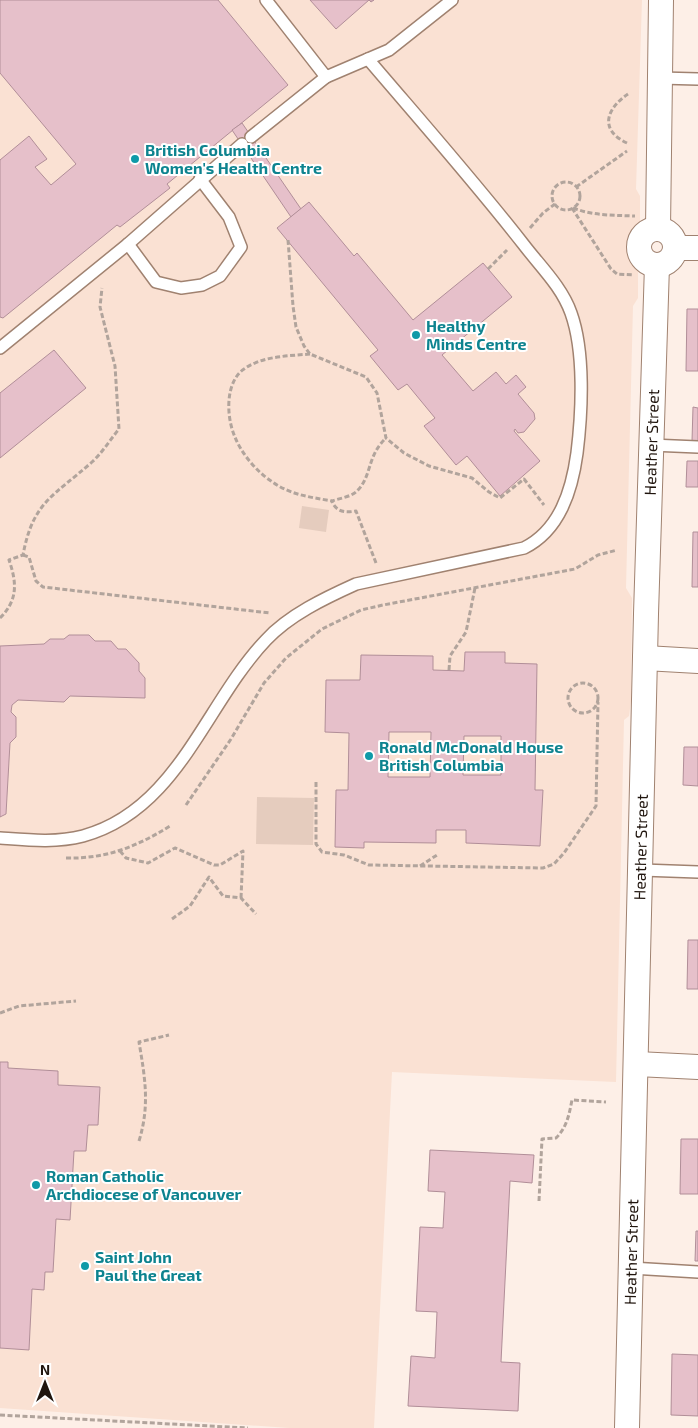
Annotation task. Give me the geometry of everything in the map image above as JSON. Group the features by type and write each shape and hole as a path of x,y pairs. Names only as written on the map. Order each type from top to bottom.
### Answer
{"street":[{"path":"649,222 671,234 687,248 670,260 648,270 638,247 649,222 660,78 661,0"},
{"name":"Heather Street","path":"627,1428 651,445 648,270"},
{"path":"645,658 698,662"},
{"path":"637,1064 698,1068"}],"lane":[{"path":"266,0 326,77"},
{"path":"251,137 326,77 389,50 452,0"},
{"path":"0,838 52,841 84,836 115,824 136,809 171,776 244,666 267,638 280,628 332,595 382,577 524,548 546,534 560,511 572,480 577,449 580,378 576,331 572,313 557,286 507,223 368,59"},
{"path":"660,78 698,79"},
{"path":"0,348 128,244 242,144"},
{"path":"128,244 156,282 181,288 202,285 220,276 241,247 229,217 200,179"},
{"path":"651,445 698,447"},
{"path":"642,870 698,872"},
{"path":"631,1268 698,1272"}],"path":[{"path":"627,143 616,138 610,129 609,121 610,111 617,101 628,94"},
{"path":"576,187 627,151"},
{"path":"572,208 579,198 576,187 566,182 555,186 552,198 554,204 560,208 572,208 601,216 609,214 649,222"},
{"path":"530,228 554,204"},
{"path":"572,208 617,274 648,270"},
{"path":"288,240 296,327 304,346 310,354"},
{"path":"488,269 511,248"},
{"path":"23,555 26,536 35,514 48,499 93,460 119,430 115,366 100,307 105,262"},
{"path":"386,438 373,454 366,476 357,491 332,501 295,495 270,481 251,462 234,437 229,410 232,386 242,370 261,360 310,354 366,376 377,393 386,438 404,454 429,466 472,478 488,492 500,498 524,479 546,508"},
{"path":"332,501 334,507 344,513 356,511 382,577"},
{"path":"186,805 232,739 264,683 286,658 305,641 340,619 361,610 575,569 598,556 616,550"},
{"path":"0,618 8,610 15,594 16,579 9,560 23,555 28,557 36,581 44,587 271,613 280,628"},
{"path":"449,670 450,656 466,632 475,588"},
{"path":"316,782 316,844 322,852 344,855 369,865 543,868 554,864 564,853 596,806 599,696 592,684 579,683 569,691 569,705 581,713 588,712 598,702"},
{"path":"120,851 126,858 148,863 174,848 214,865 220,865 243,852 241,898"},
{"path":"420,866 437,855"},
{"path":"172,919 190,906 209,877 223,896 241,898 256,914"},
{"path":"0,1012 19,1006 76,1001"},
{"path":"139,1141 144,1124 147,1096 139,1042 169,1035"},
{"path":"539,1201 542,1139 556,1138 562,1132 566,1126 572,1100 606,1102"},
{"path":"0,1414 248,1428"}],"shaded area":[{"path":"0,0 642,0 636,189 640,196 640,222 631,247 638,265 638,298 633,306 626,588 632,598 631,701 629,716 624,720 616,1082 392,1072 374,1428 289,1428 0,1408"},
{"path":"302,506 329,510 326,532 299,528"},
{"path":"257,797 314,798 313,845 256,844"}],"building":[{"name":"British Columbia Women's Health Centre","path":"0,0 218,0 288,85 167,184 170,188 120,227 117,225 3,318 0,317 0,160 29,136 47,159 35,167 51,185 76,164 0,73"},
{"path":"310,0 369,0 336,29"},
{"path":"242,123 301,209 291,217 232,130"},
{"name":"Healthy Minds Centre","path":"309,202 354,256 357,253 413,320 483,263 512,297 442,355 473,391 496,372 506,384 516,375 526,387 518,394 534,413 535,419 524,432 518,433 515,429 514,431 540,461 500,496 467,456 456,465 424,426 435,418 407,384 398,390 370,356 378,350 277,228"},
{"path":"687,309 698,309 698,371 686,371"},
{"path":"54,350 86,388 0,458 0,393"},
{"path":"693,407 698,408 698,442 692,441"},
{"path":"687,461 698,461 698,487 686,487"},
{"path":"693,532 698,532 698,587 692,587"},
{"path":"69,635 89,635 95,641 111,641 118,649 126,649 139,663 139,671 145,678 145,698 70,696 64,702 18,700 12,705 11,712 16,717 16,737 10,743 6,814 0,817 0,646 44,644 50,639 64,639"},
{"name":"Ronald McDonald House British Columbia","path":"465,652 505,652 505,663 537,664 535,790 543,790 540,846 466,843 466,830 436,830 436,843 364,842 364,848 335,847 336,790 348,790 349,733 325,732 326,680 360,680 361,655 433,656 433,670 464,671","holes":["389,732 431,732 430,777 388,777","464,736 501,736 501,775 463,775"]},
{"path":"684,747 698,747 698,786 683,785"},
{"path":"688,940 698,940 698,989 687,989"},
{"name":"Roman Catholic Archdiocese of Vancouver","path":"0,1062 8,1062 8,1068 58,1071 58,1085 100,1087 98,1125 88,1125 86,1151 74,1151 70,1220 56,1219 53,1272 45,1272 44,1290 32,1289 29,1350 0,1348"},
{"path":"681,1139 698,1139 698,1194 680,1194"},
{"path":"430,1150 534,1155 532,1183 510,1181 501,1362 520,1363 518,1411 408,1406 411,1356 435,1358 437,1312 416,1311 420,1227 443,1228 445,1192 428,1191"},
{"path":"696,1231 698,1231 698,1261 695,1261"},
{"path":"672,1354 698,1355 698,1416 671,1415"}],"place":[{"name":"British Columbia Women's Health Centre","path":"135,159"},
{"name":"Healthy Minds Centre","path":"416,335"},
{"name":"Ronald McDonald House British Columbia","path":"369,756"},
{"name":"Roman Catholic Archdiocese of Vancouver","path":"36,1185"},
{"name":"Saint John Paul the Great","path":"85,1266"}]}
